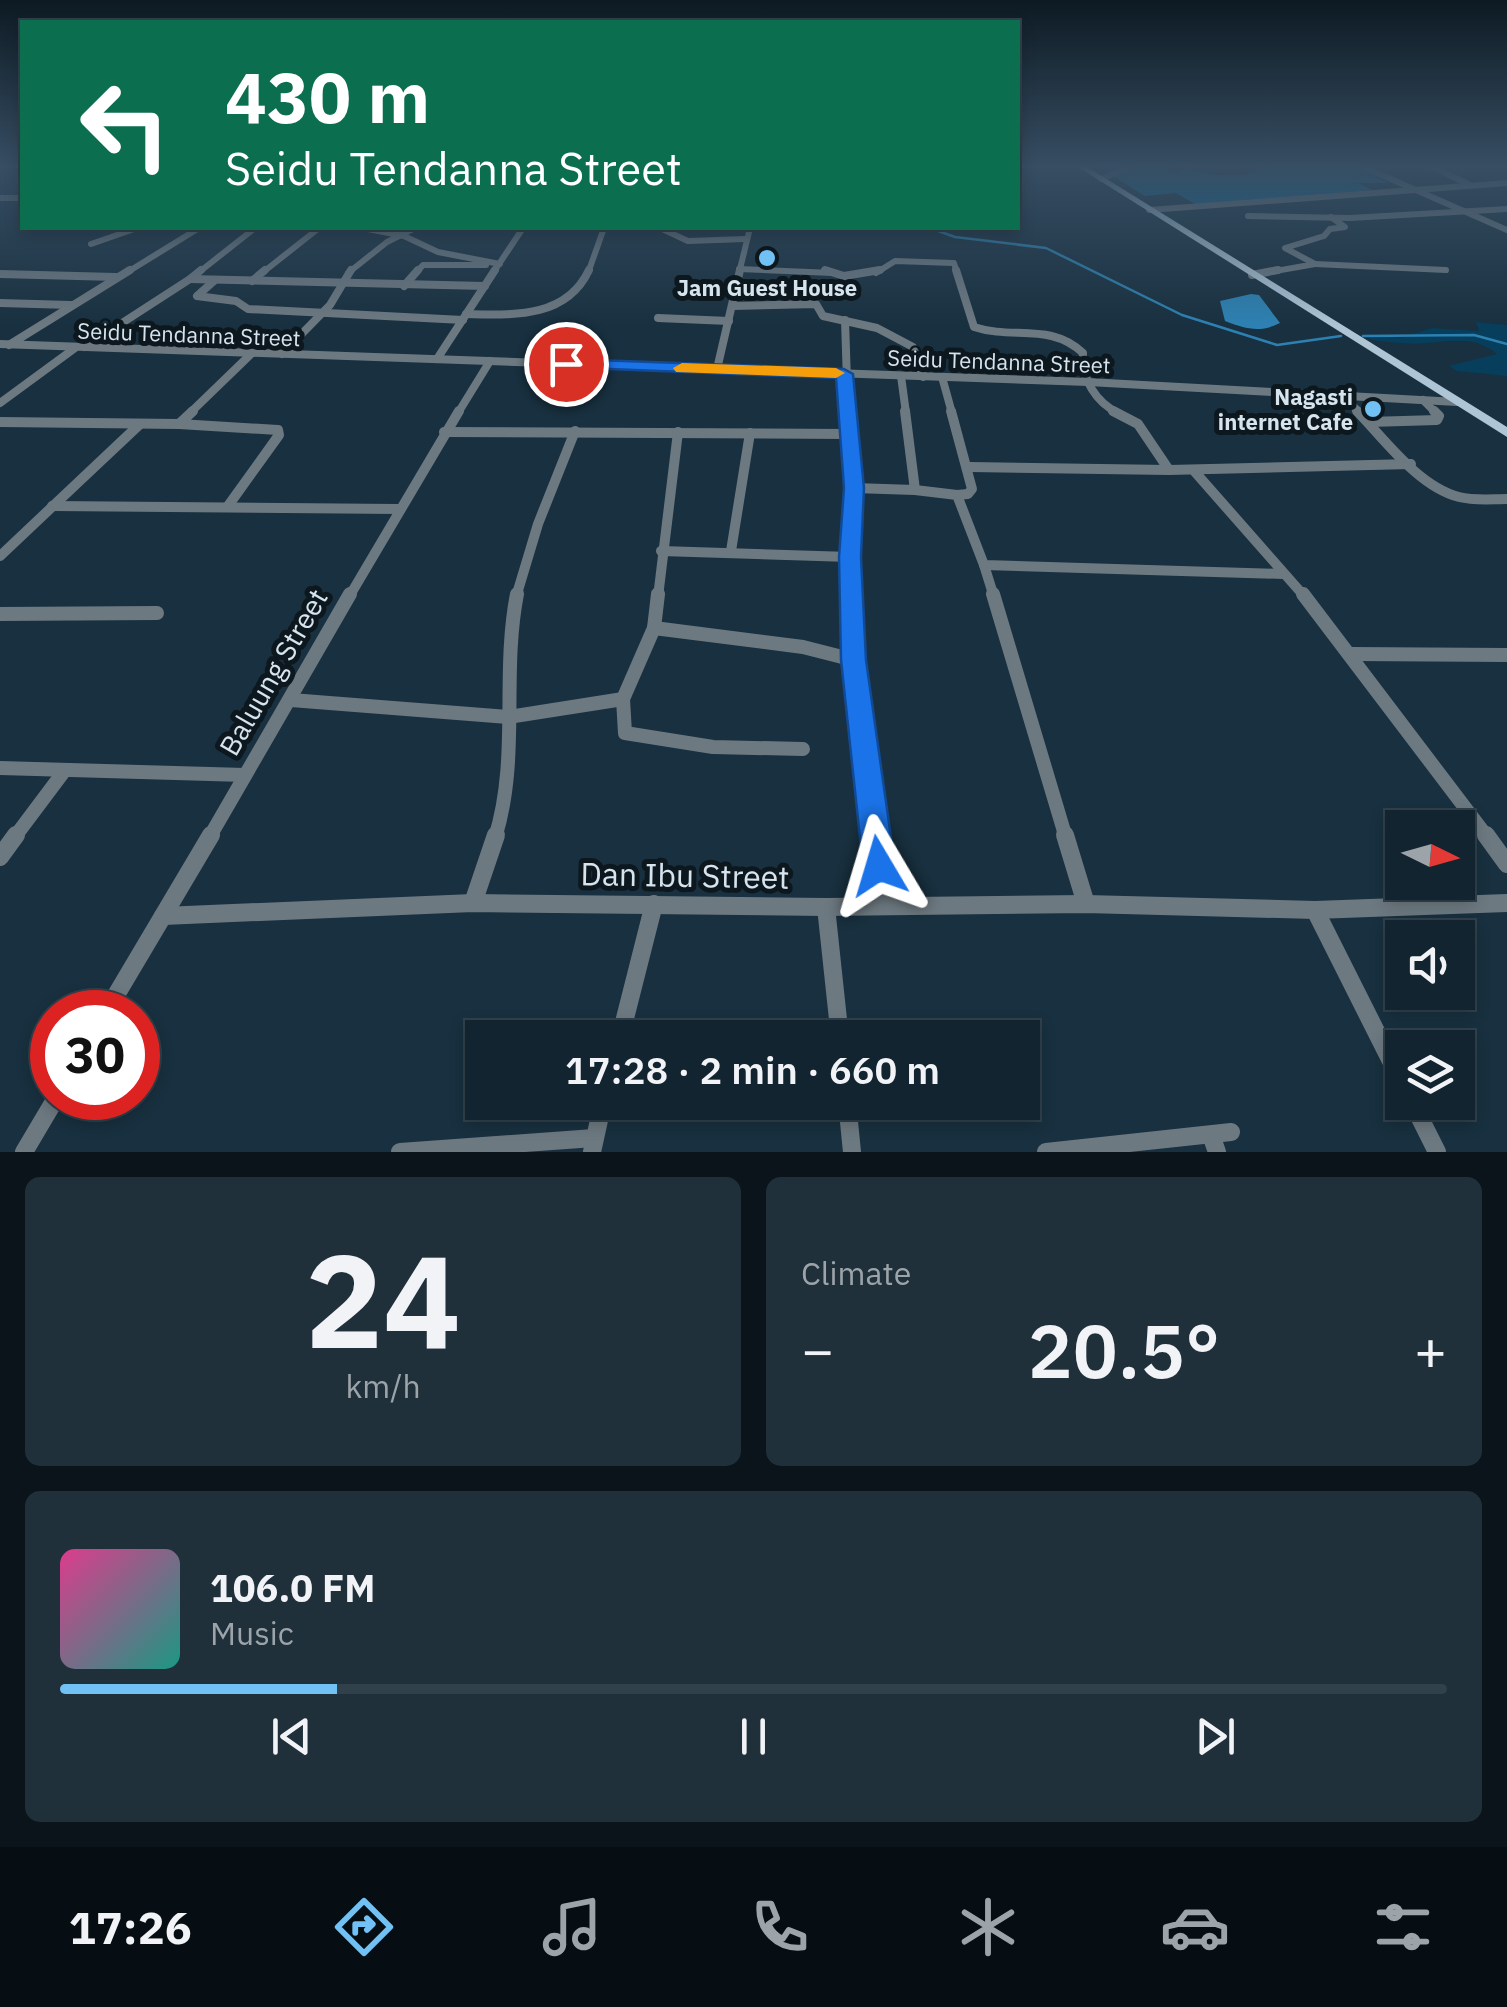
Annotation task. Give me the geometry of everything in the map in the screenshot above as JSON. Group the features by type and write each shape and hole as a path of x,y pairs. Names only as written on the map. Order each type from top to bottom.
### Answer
{"main road":[{"path":"1166,220 1507,434"}],"street":[{"path":"1315,264 1285,248 1324,236 1330,228 1344,227 1333,219"},
{"path":"1483,219 1507,230"},
{"path":"91,244 133,230"},
{"path":"4,344 196,230"},
{"path":"0,403 190,279 253,230"},
{"path":"251,282 316,230"},
{"path":"374,230 404,236 438,252 500,264"},
{"path":"282,354 324,312 349,272 386,242 412,230"},
{"path":"438,359 522,230"},
{"path":"215,280 197,296 236,302 248,309 519,316 560,307 588,270 603,230"},
{"path":"664,230 688,241 745,239"},
{"path":"717,369 749,230"},
{"path":"740,268 824,270 844,276 876,273 894,261 954,263 976,329 1063,335 1083,353 1088,382 1098,403 1138,424 1168,470"},
{"path":"404,286 422,265 500,264"},
{"path":"1252,274 1315,264 1446,270"},
{"path":"0,274 116,277"},
{"path":"190,279 485,286"},
{"path":"0,303 72,305"},
{"path":"732,306 816,304 823,316 884,330 917,350 923,377"},
{"path":"658,318 728,321"},
{"path":"845,320 844,374 854,488 850,557 854,660 884,904"},
{"name":"Seidu Tendanna Street","path":"4,344 1088,382 1457,402"},
{"path":"178,424 251,354"},
{"name":"Baluung Street","path":"119,990 291,700 398,509 490,361"},
{"path":"900,376 915,490"},
{"path":"854,488 968,494 972,488 970,467 950,417 942,378"},
{"path":"1342,395 1412,464 1454,496 1507,499"},
{"path":"1369,422 1437,420 1439,416 1423,400"},
{"path":"0,422 178,424 280,432 228,506"},
{"path":"0,556 140,424"},
{"path":"473,903 506,800 508,648 518,589 576,431"},
{"path":"444,432 849,434"},
{"path":"678,432 654,628 623,698 624,733 735,752 803,749"},
{"path":"731,551 750,433"},
{"path":"970,467 1022,465 1194,472 1412,464"},
{"path":"1194,472 1235,513 1352,654 1507,864"},
{"path":"957,495 984,564 1086,904"},
{"path":"52,506 398,509"},
{"path":"661,552 850,557"},
{"path":"984,564 1283,574"},
{"path":"0,614 157,613"},
{"path":"654,628 803,647 854,660"},
{"path":"1352,654 1507,654"},
{"path":"291,700 508,717 623,698"},
{"path":"0,768 245,775"},
{"path":"0,858 66,770"},
{"name":"Dan Ibu Street","path":"163,916 473,903 826,907 1086,904 1315,910 1507,903"},
{"path":"625,1020 654,904"},
{"path":"826,907 838,1020"},
{"path":"1315,910 1385,1049"},
{"path":"24,1152 43,1120"},
{"path":"400,1152 593,1145 599,1120"},
{"path":"849,1120 852,1152"},
{"path":"1421,1120 1437,1152"},
{"path":"1046,1152 1220,1140"}],"shaded area":[{"path":"1259,295 1280,323 1253,329 1225,321 1220,301"},
{"path":"1476,322 1507,325 1507,376 1457,371 1449,366 1497,354 1481,344 1392,342 1371,340 1366,334 1400,338 1432,328 1479,331"}],"waterway":[{"path":"936,230 955,237 1046,248 1182,315 1277,345 1341,336"},
{"path":"1363,336 1474,335 1507,344"}],"slow traffic":[{"path":"682,368 836,373"}],"place":[{"name":"Jam Guest House","path":"767,258"},
{"name":"Nagasti internet Cafe","path":"1373,409"}],"route":[{"path":"566,364 844,374 854,488 850,557 854,660 879,866"}]}
